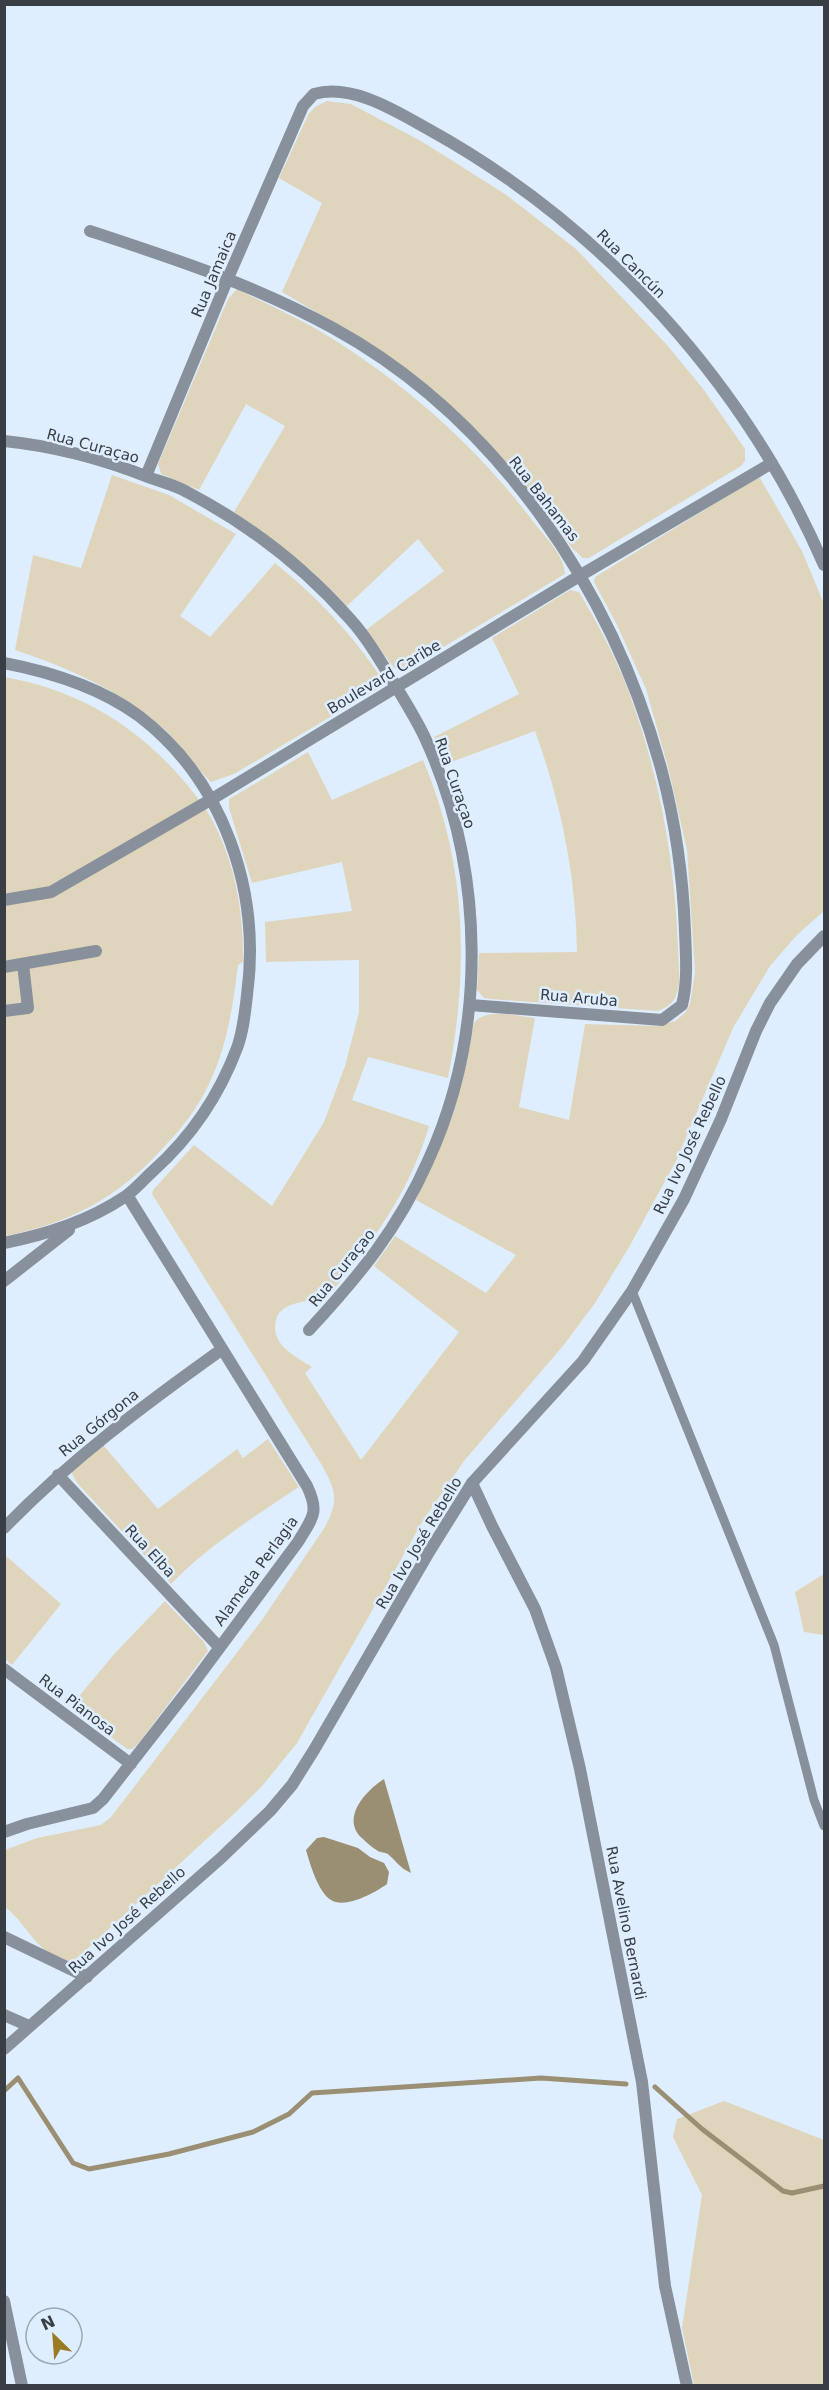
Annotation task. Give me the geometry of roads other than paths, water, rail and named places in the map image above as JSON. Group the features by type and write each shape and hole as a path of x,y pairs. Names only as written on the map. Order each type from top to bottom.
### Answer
{"street":[{"name":"Rua Jamaica","path":"146,476 228,278 303,106 314,94 321,92"},
{"name":"Rua Cancún","path":"321,92 337,92 369,100 407,117 482,162 559,216 602,254 687,345 736,407 807,526 825,565"},
{"name":"Rua Bahamas","path":"90,231 228,278 271,296 334,329 389,363 414,382 466,430 515,483 581,575 604,616 637,689 673,812 682,873 687,986 682,1005"},
{"name":"Rua Curaçao","path":"4,441 85,456 123,466 185,491 223,513 297,567 351,620 376,652 426,740 456,826 472,936 470,1005 457,1076 429,1160 392,1228 368,1264 309,1330"},
{"name":"Boulevard Caribe","path":"4,900 51,892 212,799 581,575 772,464"},
{"path":"4,663 48,673 88,688 138,716 182,758 212,799 230,838 246,891 251,968 238,1047 208,1108 181,1144 127,1195 80,1221 56,1231 4,1243"},
{"name":"Rua Ivo José Rebello","path":"4,2049 221,1858 270,1811 292,1785 472,1483 583,1361 632,1291 684,1199 770,1003 797,963 825,936"},
{"path":"4,967 96,951"},
{"path":"4,1011 28,1008 23,964"},
{"name":"Rua Aruba","path":"470,1005 662,1020 682,1005"},
{"name":"Alameda Perlagia","path":"4,1832 93,1808 103,1799 298,1542 312,1518 315,1504 307,1486 127,1195"},
{"path":"4,1281 80,1221"},
{"name":"Rua Górgona","path":"4,1528 58,1475 131,1415 221,1350"},
{"name":"Rua Elba","path":"58,1475 219,1647"},
{"name":"Rua Avelino Bernardi","path":"472,1483 535,1609 556,1668 580,1769 642,2082 664,2286 687,2385"},
{"name":"Rua Pianosa","path":"4,1669 131,1764"},
{"path":"4,1937 87,1977"},
{"path":"4,2015 29,2026"},
{"path":"4,2301 22,2385"}],"lane":[{"path":"632,1291 774,1645 814,1800 825,1826"}],"waterway":[{"path":"4,2091 18,2078 73,2163 89,2169 169,2154 253,2132 289,2114 312,2093 541,2078 626,2084"},
{"path":"655,2087 702,2129 783,2191 792,2193 824,2186"}]}
